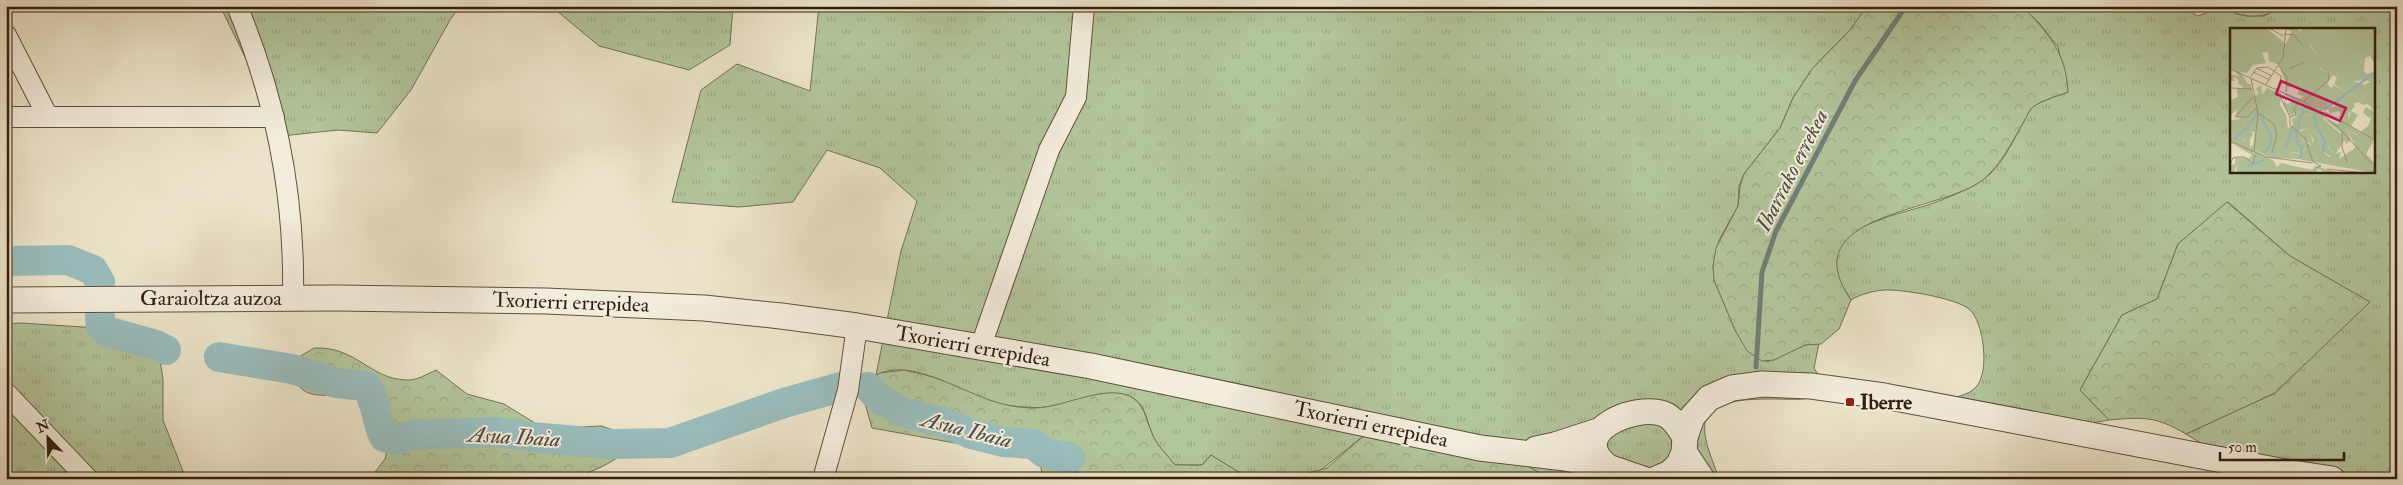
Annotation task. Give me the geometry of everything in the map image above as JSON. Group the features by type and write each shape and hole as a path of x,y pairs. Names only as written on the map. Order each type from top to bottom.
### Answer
{"street":[{"name":"Garaioltza auzoa","path":"6,300 293,298 292,232 284,157 263,75 237,6"},
{"path":"981,346 1049,150 1076,97 1084,6"},
{"path":"6,35 48,117"},
{"path":"6,117 274,116"},
{"name":"Txorierri errepidea","path":"293,298 622,303 723,310 857,326 981,346 1170,382 1480,448 1608,467 1643,479"},
{"path":"823,479 848,390 857,326"},
{"path":"1656,479 1670,473 1679,464 1692,417 1709,398 1720,392 1753,385 1811,386 1884,396 2332,479"},
{"path":"6,393 88,479"},
{"path":"1608,467 1600,461 1596,452 1594,442 1598,431 1602,426 1622,417 1650,412 1665,414 1674,421 1702,479"},
{"path":"1517,452 1555,445 1598,431"}],"green space":[{"path":"220,6 460,6 450,20 411,90 377,133 338,130 272,137 248,63"},
{"path":"551,6 733,6 730,45 689,70 599,46"},
{"path":"819,6 1867,6 1850,30 1812,69 1793,98 1780,128 1744,174 1739,186 1738,206 1719,240 1713,266 1714,280 1735,330 1767,362 1805,345 1819,343 1814,368 1830,393 1803,399 1747,400 1719,406 1710,413 1705,423 1705,436 1719,479 1551,479 1511,457 1372,433 1361,438 1321,470 1289,479 1250,479 1211,455 1202,465 1175,465 1156,442 1138,401 1124,394 1104,394 1052,406 1023,407 991,401 941,380 908,370 891,370 876,375 901,251 917,201 880,168 827,150 793,202 739,207 672,202 701,90 737,64 810,91"},
{"path":"1867,6 2022,6 2048,35 2060,55 2067,78 2068,92 2045,100 2032,108 2001,160 1984,179 1964,190 1879,219 1855,232 1840,249 1838,271 1851,300 1839,329 1821,344 1805,345 1774,360 1762,361 1747,351 1735,330 1714,280 1713,266 1716,248 1738,206 1740,186 1744,174 1780,128 1793,98 1812,69 1850,30"},
{"path":"2021,6 2181,6 2198,16 2224,6 2236,14 2264,16 2283,6 2397,6 2397,362 2395,362 2397,376 2397,479 2278,479 2212,450 2186,434 2275,393 2369,302 2290,256 2228,202 2178,244 2157,299 2122,315 2080,390 2109,420 2069,427 1945,400 1973,390 1980,380 1983,371 1984,359 1981,335 1974,315 1969,309 1953,301 1941,298 1892,290 1872,292 1851,300 1838,275 1837,256 1844,241 1859,229 1878,220 1939,201 1963,191 1990,174 2002,160 2032,108 2045,100 2068,92 2058,47 2039,23"},
{"path":"2224,6 2283,6 2269,13 2245,16 2231,11"},
{"path":"2227,202 2290,256 2370,302 2275,393 2186,434 2166,424 2149,419 2109,420 2080,390 2122,315 2157,299 2178,244"},
{"path":"21,323 98,328 107,335 158,349 163,379 163,420 186,479 6,479 6,435 11,428 12,421 6,407 6,324"},
{"path":"314,348 341,352 393,378 414,379 436,370 467,394 504,404 538,425 557,428 601,426 638,438 616,459 588,473 568,479 370,479 385,459 389,442 377,433 367,394 315,395 305,391 299,385 296,374 299,357"},
{"path":"904,370 936,378 998,403 1021,407 1046,407 1098,394 1123,394 1133,398 1141,406 1154,438 1175,465 1202,465 1211,455 1250,479 1044,479 1038,458 872,428 864,400 868,381 880,373"},
{"path":"1372,433 1511,457 1551,479 1289,479 1327,468 1361,438"}],"waterway":[{"name":"Ibarrako errekea","path":"1756,367 1762,272 1776,231 1855,81 1906,6"},
{"name":"Asua Ibaia","path":"6,261 68,260 93,270 100,282"},
{"name":"Asua Ibaia","path":"100,317 101,326 106,331 156,345 166,350"},
{"name":"Asua Ibaia","path":"219,357 292,369 336,383 366,386 372,397 384,437 395,440 412,435 497,432 612,444 670,443 784,403 841,387"},
{"name":"Asua Ibaia","path":"868,387 880,399 905,413 946,423 971,434 1003,442 1033,444 1044,453 1070,458"},
{"name":"Ibarrako errekea","path":"1070,458 1075,473 1082,479"},
{"path":"1070,464 1070,479"}],"place":[{"name":"Iberre","path":"1850,402"}]}
